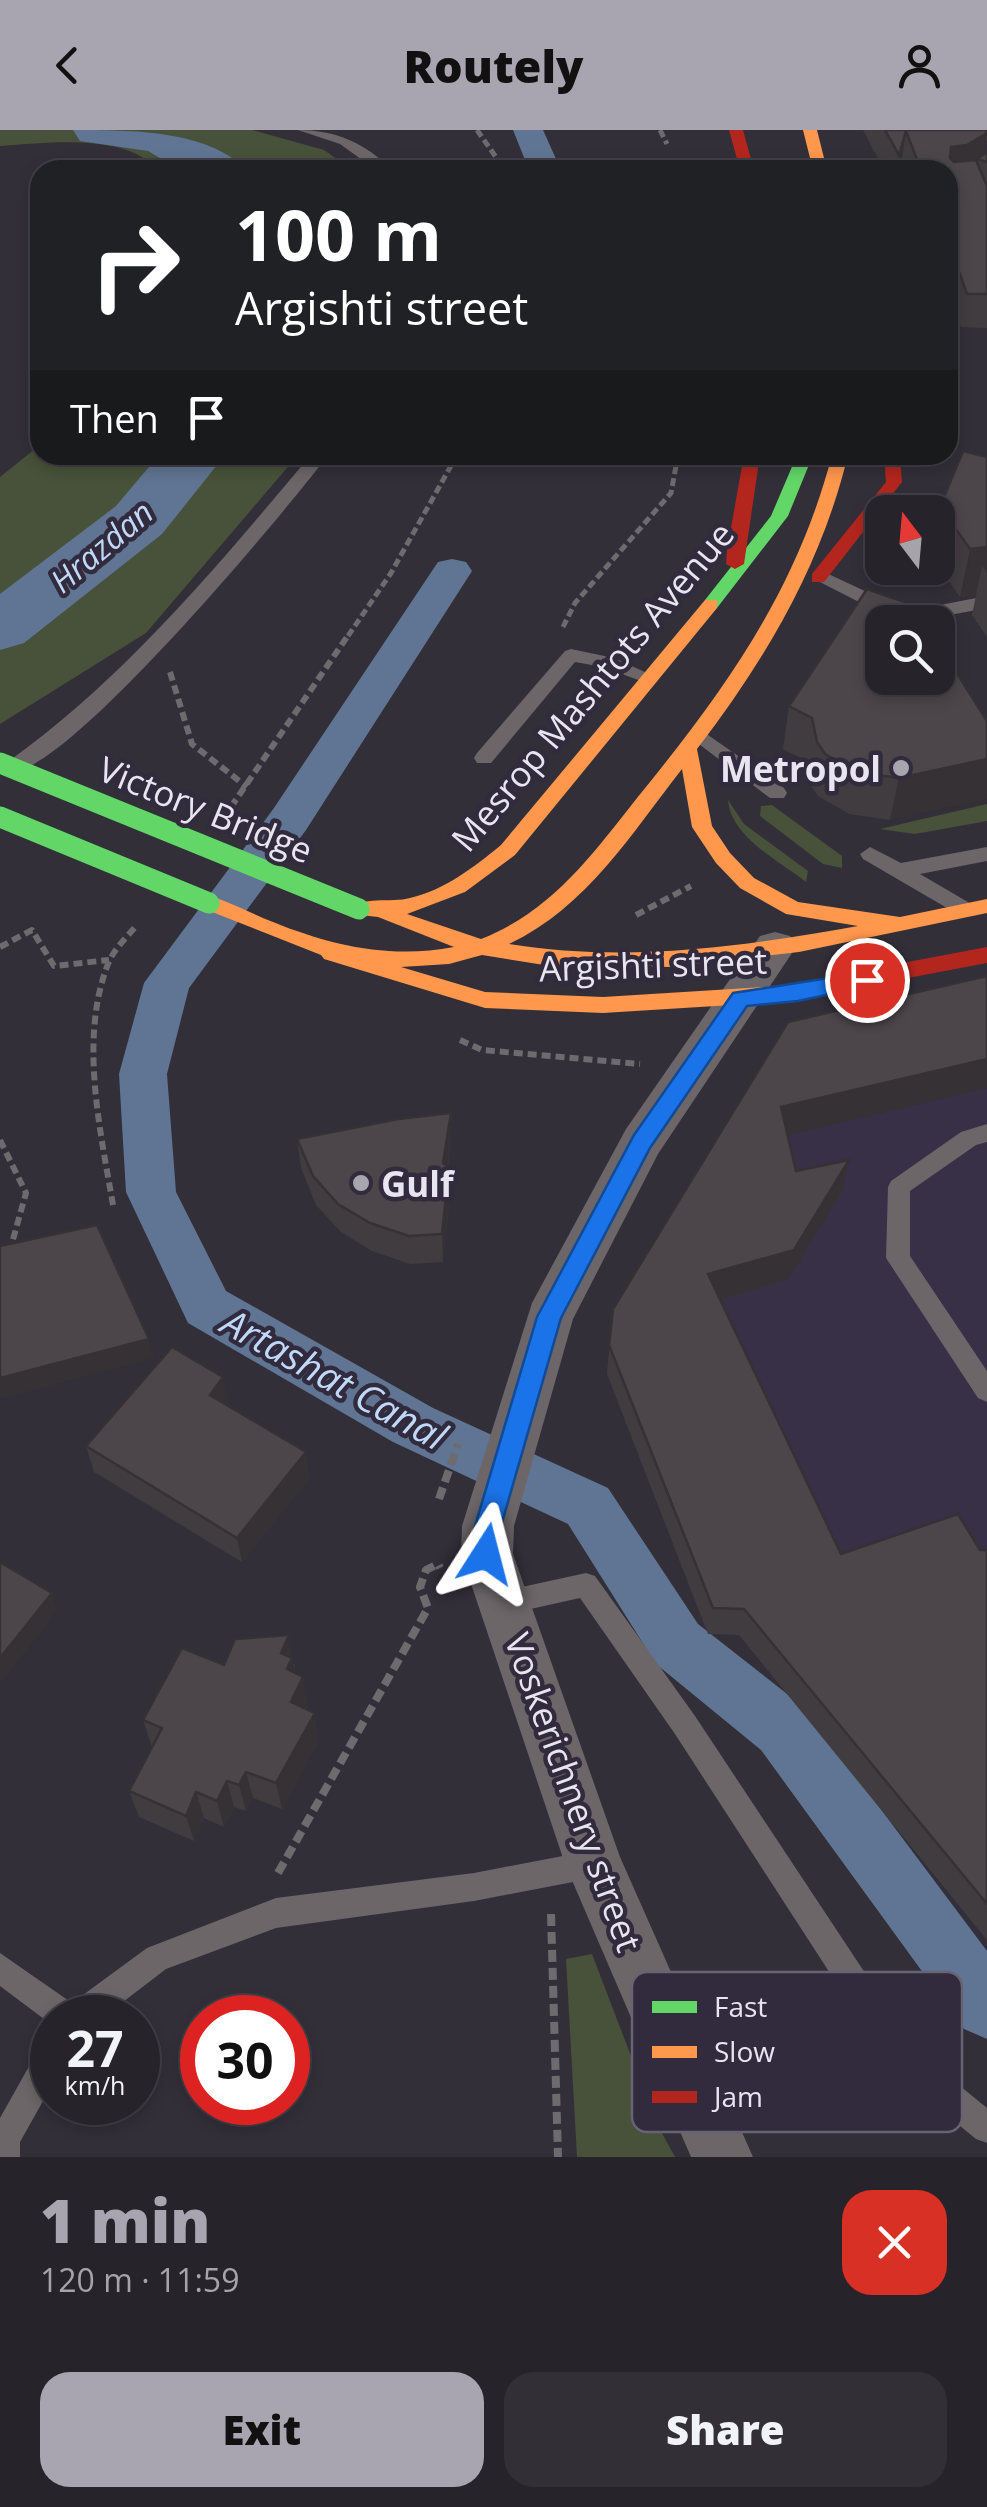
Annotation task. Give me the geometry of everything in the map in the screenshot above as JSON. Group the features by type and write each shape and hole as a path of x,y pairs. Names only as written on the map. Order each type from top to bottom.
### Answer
{"main road":[{"path":"736,130 744,160"},
{"path":"810,130 818,160"},
{"path":"736,572 734,534 748,496 751,465"},
{"name":"Mesrop Mashtots Avenue","path":"386,914 460,890 508,850 767,535 796,488 802,465"},
{"path":"0,817 325,951 414,958 450,956 480,946 534,920 575,890 693,742 790,596 816,546 834,493 838,465"},
{"path":"790,596 822,576 894,482 893,465"},
{"path":"693,742 702,827 747,884 793,909 899,924"},
{"name":"Victory Bridge","path":"0,764 359,909 386,914"},
{"path":"527,826 534,842 544,848"},
{"path":"577,855 609,849"},
{"name":"Argishti street","path":"386,914 480,946 603,959 720,955 976,908"},
{"name":"Argishti street","path":"325,951 418,983 485,1000 619,1005 798,994 987,956"}],"street":[{"name":"Voskerichnery street","path":"641,1972 594,1864 486,1554 488,1526 549,1317 642,1142 775,947"},
{"name":"Voskerichnery street","path":"711,2132 722,2157"}],"lane":[{"path":"306,130 345,141 371,160"},
{"path":"0,777 62,736 160,642 311,465"},
{"path":"822,576 887,605"},
{"path":"955,610 987,602"},
{"path":"484,758 570,655 649,678"},
{"path":"693,742 777,793"},
{"path":"870,854 976,908"},
{"path":"896,870 987,854"},
{"path":"987,1134 970,1138 899,1188 898,1258 987,1391"},
{"path":"504,1603 586,1584 685,1725 847,1972"},
{"path":"108,1995 157,1958 276,1913 474,1887 594,1864"},
{"path":"0,1968 37,1995"},
{"path":"3,2147 30,2097"},
{"path":"962,2107 987,2128"}],"path":[{"path":"477,130 498,160"},
{"path":"660,130 667,144 672,131"},
{"path":"224,816 391,573 452,465"},
{"path":"570,655 560,632 575,603 671,493 676,465"},
{"path":"160,642 192,744 246,787"},
{"path":"619,923 697,884"},
{"path":"113,1205 96,1110 99,995 109,960 144,917"},
{"path":"0,947 32,930 54,966 109,960"},
{"path":"0,1140 26,1193 12,1243"},
{"path":"439,1497 459,1441"},
{"path":"274,1880 428,1608 420,1588 426,1570"},
{"path":"551,1914 558,2157"}],"shaded area":[{"path":"987,1006 987,1940 739,1635 708,1634 607,1374 610,1338 783,1053"}],"green space":[{"path":"0,130 252,130 324,150 338,160 146,160 106,145 61,142 0,146"},
{"path":"30,453 30,465 289,465 146,633 0,724 0,477"},
{"path":"728,800 744,824 808,871 806,882 747,837 731,813"},
{"path":"987,804 987,821 915,834 880,829"},
{"path":"772,805 842,856 842,868 823,864 760,816 761,806"},
{"path":"592,1954 632,2059 632,2132 661,2132 675,2157 577,2157 566,1959"}],"building":[{"path":"885,130 987,133 967,145 951,147 952,160 917,160 906,131 899,155"},
{"path":"976,160 987,186 987,294 967,294 958,269 958,162"},
{"path":"963,451 987,457 987,547 970,549 955,528 955,495 945,495"},
{"path":"867,589 913,605 865,605 865,695 955,695 955,670 987,721 987,759 899,778 857,772 825,754 817,742 812,718 789,706"},
{"path":"987,976 987,1059 781,1107 796,1171 849,1160 794,1250 708,1274 841,1554 958,1514 980,1550 987,1550 987,1904 744,1609 713,1608 609,1345 613,1309 788,1022"},
{"path":"451,1113 443,1163 449,1167 442,1234 409,1236 370,1223 338,1204 313,1176 297,1139 398,1119"},
{"path":"97,1225 149,1339 0,1378 0,1246"},
{"path":"172,1347 223,1377 210,1395 306,1452 237,1538 86,1446"},
{"path":"0,1562 52,1593 0,1658"},
{"path":"289,1635 281,1653 292,1658 287,1669 303,1677 291,1702 315,1713 276,1783 246,1772 239,1785 227,1781 217,1801 196,1792 186,1816 129,1791 162,1728 143,1720 182,1648 224,1665 235,1639"}],"waterway":[{"name":"Hrazdan","path":"99,130 161,137 201,160"},
{"name":"Artashat Canal","path":"528,130 541,160"},
{"name":"Hrazdan","path":"0,628 139,520 185,465"},
{"name":"Artashat Canal","path":"452,571 290,819 167,983 143,1074 151,1192 207,1307 413,1425 588,1506 677,1644 783,1729 962,1972"},
{"name":"Artashat Canal","path":"962,1972 987,2006"}],"traffic: fast":[{"path":"711,604 779,516 802,465"},
{"path":"0,763 359,909"},
{"path":"0,817 209,903"}],"traffic: slow":[{"path":"810,130 818,160"},
{"path":"209,903 325,949 416,960 480,948 551,910 604,856 704,727 763,642 810,552 837,465"},
{"path":"359,909 401,908 439,896 475,876 508,850 711,604"},
{"path":"688,750 702,827 723,858 747,883 793,909 899,924"},
{"path":"387,914 481,947 544,957 608,961 735,954 987,906"},
{"path":"331,954 485,1000 603,1005 781,994"}],"traffic: jam":[{"path":"736,130 744,160"},
{"path":"735,564 750,465"},
{"path":"818,578 894,482 893,465"},
{"path":"781,994 987,955"}],"place":[{"name":"Metropol","path":"901,768"},
{"name":"Gulf","path":"361,1183"}],"route":[{"path":"486,1554 488,1526 549,1317 642,1142 741,999 798,994 867,980"}]}
